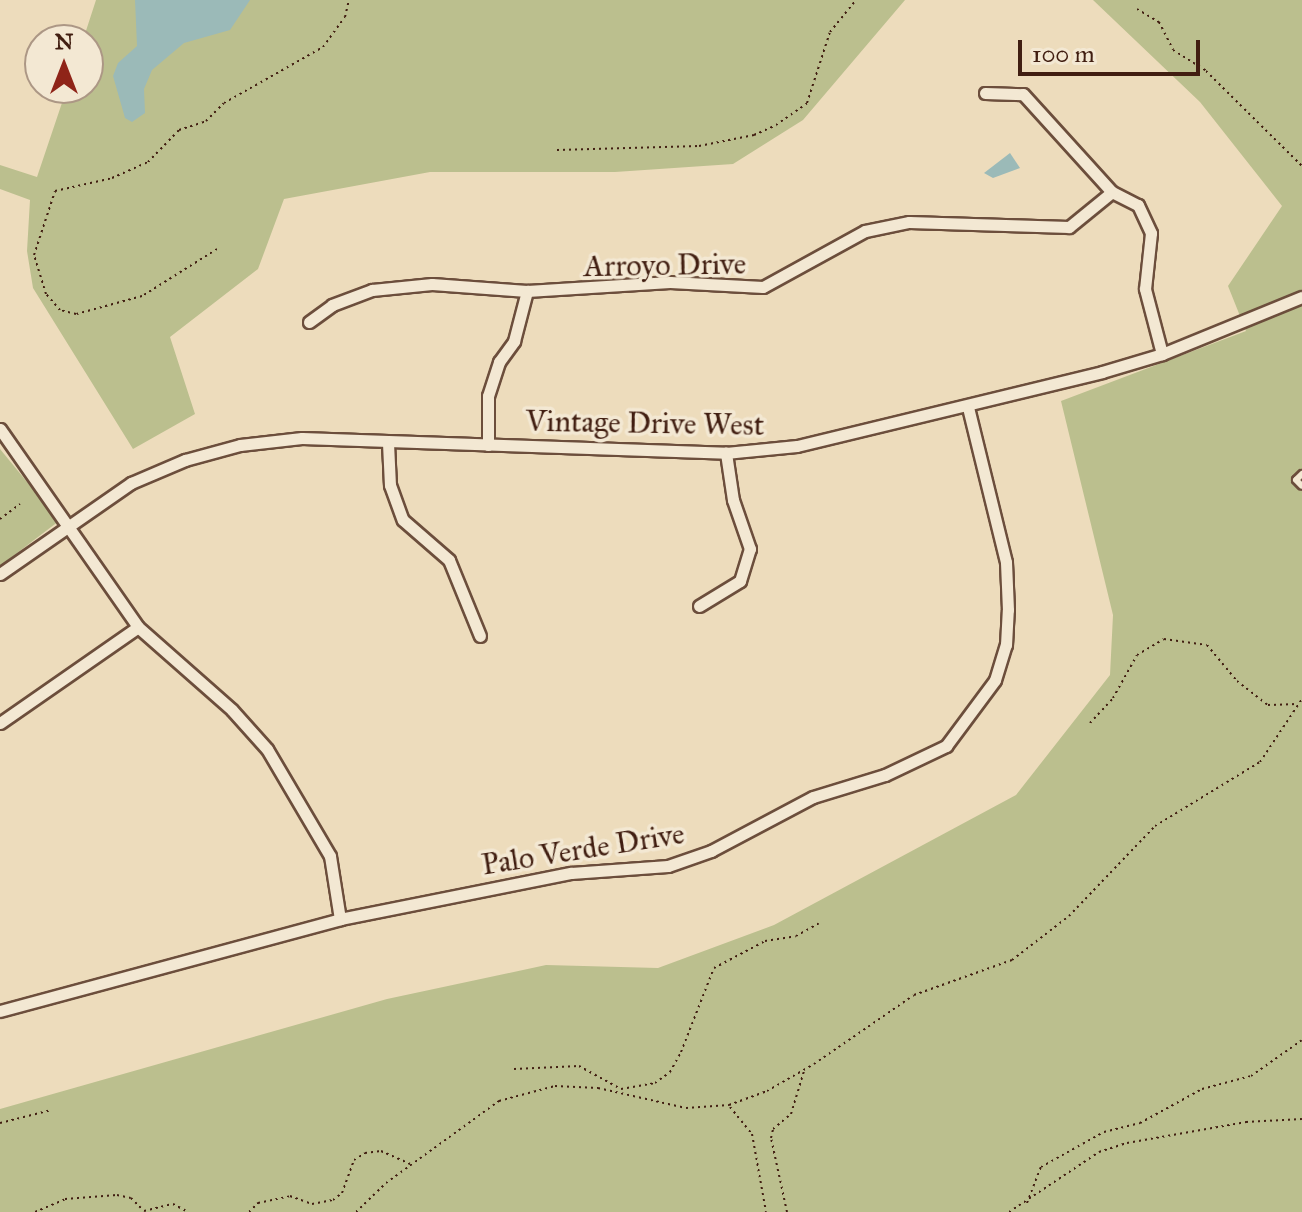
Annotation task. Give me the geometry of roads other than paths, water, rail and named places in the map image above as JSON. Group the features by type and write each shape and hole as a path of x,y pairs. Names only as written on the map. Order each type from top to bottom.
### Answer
{"street":[{"path":"985,93 1023,94 1112,192 1138,205 1151,233 1145,289 1162,354"},
{"name":"Arroyo Drive","path":"309,322 332,305 372,290 432,284 527,291 670,282 763,287 865,231 909,222 1069,227 1112,192"},
{"path":"488,445 488,396 499,362 514,341 527,291"},
{"name":"Vintage Drive West","path":"0,574 131,483 185,460 240,445 302,438 726,453 797,446 968,407 1162,354 1302,297"},
{"name":"Palo Verde Drive","path":"0,1011 340,919 571,873 668,866 711,851 813,797 885,775 946,746 995,680 1006,645 1006,562 968,407"},
{"path":"0,429 70,523 138,627 232,710 267,749 330,856 340,919"},
{"path":"388,443 390,485 403,520 449,560 480,636"},
{"path":"699,606 740,581 750,549 733,500 726,453"},
{"path":"0,723 138,627"}],"lane":[{"path":"1302,474 1296,480 1302,486"}],"water":[{"path":"135,0 250,0 230,30 184,43 152,70 144,89 145,113 132,122 125,118 113,76 118,63 137,46"},
{"path":"1010,153 1020,168 993,178 984,173"}]}
